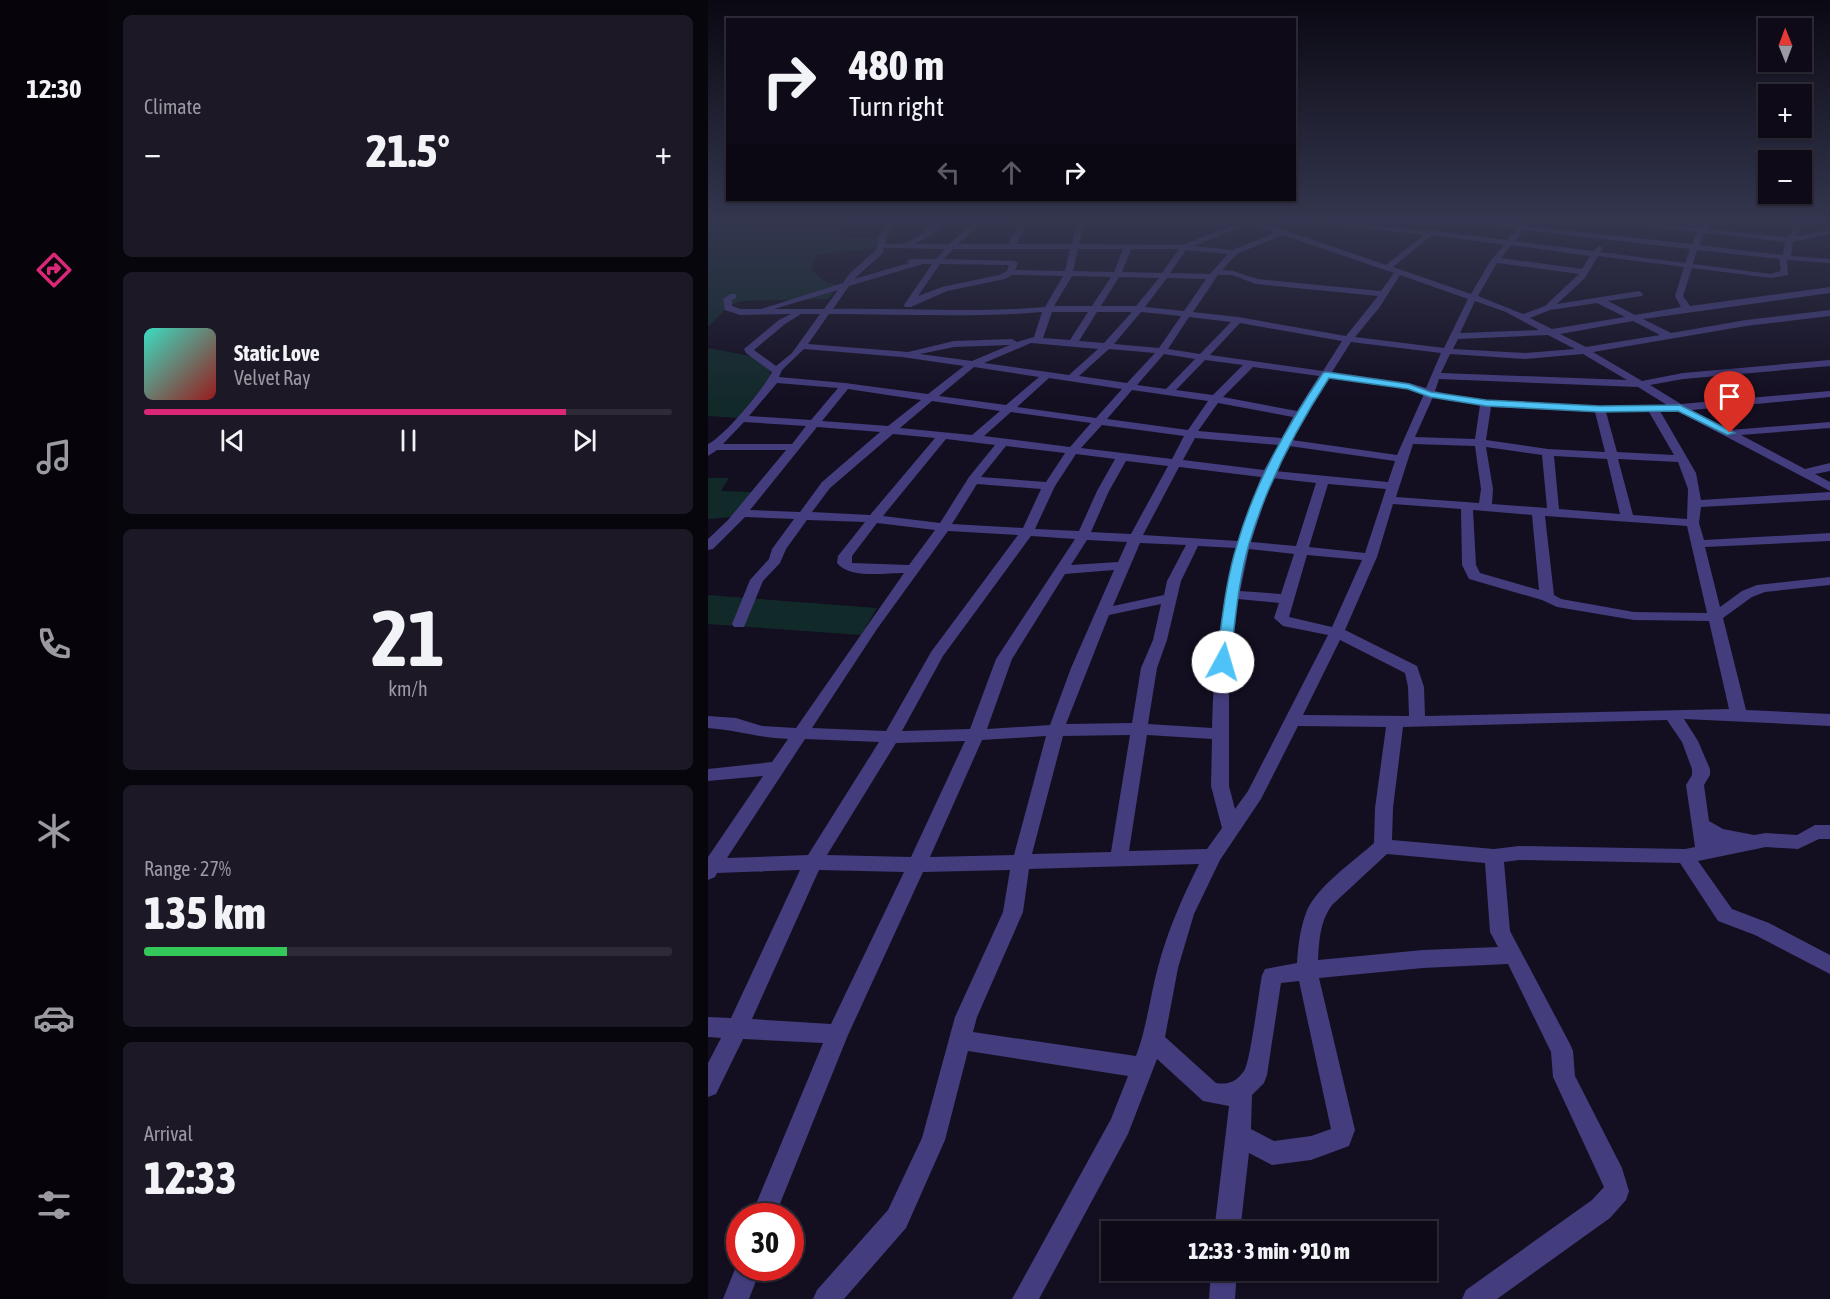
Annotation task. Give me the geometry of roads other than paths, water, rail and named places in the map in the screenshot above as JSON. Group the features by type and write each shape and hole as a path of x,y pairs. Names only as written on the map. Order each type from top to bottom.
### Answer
{"street":[{"path":"710,449 741,419 802,346 849,279"},
{"path":"752,312 788,300 810,296 859,279"},
{"path":"902,312 911,302 924,279"},
{"path":"911,302 945,289 994,279"},
{"path":"739,624 757,580 775,560 779,549 826,485 971,365 1034,340 1048,309 1066,279"},
{"path":"1073,343 1113,279"},
{"path":"1070,379 1107,346 1163,279"},
{"path":"708,1086 737,1029 813,862 861,789 936,655 1027,532 1049,486 1073,450 1162,351 1211,279"},
{"path":"1249,279 1384,294"},
{"path":"1231,830 1220,786 1221,682 1232,594 1243,545 1268,473 1300,415 1348,339 1384,294 1390,279"},
{"path":"1421,279 1524,317 1680,408 1830,487"},
{"path":"1025,1299 1120,1126 1153,1040 1168,968 1184,914 1212,856 1255,794 1337,632 1370,557 1408,440 1430,394 1435,376 1484,279"},
{"path":"1548,308 1577,279"},
{"path":"1685,279 1679,296 1687,309"},
{"path":"1751,279 1787,294"},
{"path":"733,296 727,299 728,308 734,311 992,314 1048,309 1137,309 1238,320 1348,339 1452,343 1552,332 1687,309 1830,290"},
{"path":"1524,317 1548,308 1639,294"},
{"path":"1596,299 1670,336"},
{"path":"832,302 782,322 748,351 776,375 1009,410 1191,434 1286,442 1402,459"},
{"path":"1452,343 1479,355 1564,354 1746,323 1830,313"},
{"path":"1819,316 1830,324"},
{"path":"1168,393 1238,320"},
{"path":"902,354 954,344 1034,340 1073,343 1162,351 1409,386 1430,394 1486,403 1600,409 1680,408 1830,394"},
{"path":"802,346 902,354 1215,399 1300,415"},
{"path":"1435,376 1641,384 1714,372 1830,363"},
{"path":"826,1299 897,1219 933,1140 962,1040 966,1017 1013,912 1021,862 1056,730 1135,538 1191,434 1215,399 1250,364"},
{"path":"974,439 1047,375"},
{"path":"708,546 741,513 845,386"},
{"path":"1485,507 1487,489 1480,443 1486,403"},
{"path":"1600,409 1627,516"},
{"path":"1653,409 1689,468 1697,504 1693,522 1697,544 1739,716"},
{"path":"741,419 944,435 1268,473 1323,480 1467,506 1693,522"},
{"path":"1730,433 1830,425"},
{"path":"913,569 856,568 846,567 844,563 845,556 897,489 944,435"},
{"path":"1408,440 1480,443 1548,452 1682,459"},
{"path":"709,868 871,627 944,527 973,480 1002,443"},
{"path":"710,449 796,447"},
{"path":"1547,597 1545,511 1548,452"},
{"path":"768,1203 837,1034 919,865 976,735 1004,659 1083,536 1103,491 1123,456"},
{"path":"1804,473 1830,467"},
{"path":"973,480 1049,486"},
{"path":"1323,480 1281,615 1285,621 1337,632 1412,670 1416,687 1417,722"},
{"path":"1697,504 1830,496"},
{"path":"1467,506 1469,565 1474,576 1547,597 1557,603 1617,614 1715,617 1747,594 1762,588 1830,581"},
{"path":"741,513 875,519 944,527 1243,545 1370,557"},
{"path":"1697,544 1830,537"},
{"path":"1119,858 1149,668 1160,640 1174,581 1194,542"},
{"path":"1061,571 1084,567 1124,566"},
{"path":"1232,594 1286,599"},
{"path":"1104,612 1169,598"},
{"path":"1294,720 1417,722 1708,713 1830,720"},
{"path":"1672,714 1690,741 1701,769 1701,775 1695,785 1704,834 1695,855 1725,915 1787,941 1830,965"},
{"path":"708,722 735,724 761,732 800,735 890,737 1138,729 1221,734"},
{"path":"1239,1135 1272,1153 1311,1148 1341,1138 1343,1130 1307,970 1309,939 1316,912 1325,899 1383,846 1384,808 1395,722"},
{"path":"708,775 777,768"},
{"path":"1701,825 1731,839 1755,842"},
{"path":"1383,846 1494,856 1519,854 1695,855 1766,840 1797,842 1808,838 1815,832 1830,832"},
{"path":"709,868 813,862 919,865 1212,856"},
{"path":"1476,1299 1601,1209 1617,1191 1613,1177 1564,1077 1562,1051 1500,932 1494,856"},
{"path":"1153,1040 1195,1082 1211,1093 1226,1096 1241,1090 1256,1075 1272,975 1461,957 1514,956"},
{"path":"708,1027 837,1034"},
{"path":"962,1040 1143,1068"},
{"path":"1228,1221 1239,1135 1241,1090"},
{"path":"736,1299 743,1281"},
{"path":"1222,1299 1223,1281"}]}
